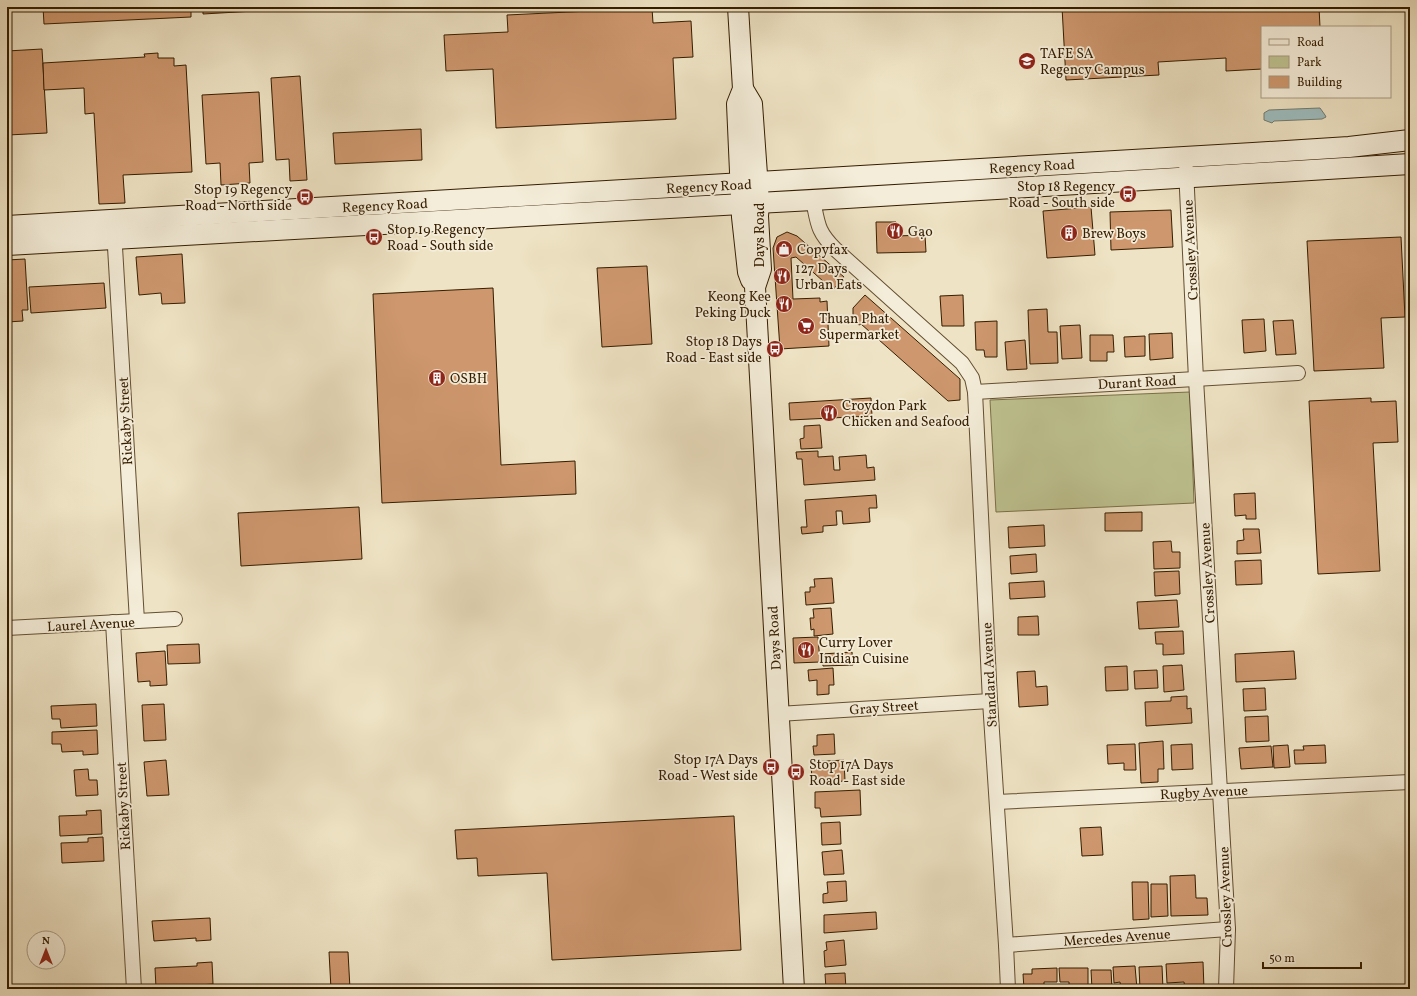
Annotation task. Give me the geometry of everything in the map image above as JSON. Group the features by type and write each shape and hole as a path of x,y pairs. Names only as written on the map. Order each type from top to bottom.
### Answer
{"main road":[{"name":"Days Road","path":"738,7 743,89 738,104 751,203 759,242 760,269 755,287 794,989"},
{"name":"Regency Road","path":"7,245 114,230 749,183 1349,147 1410,140"},
{"name":"Regency Road","path":"7,226 114,230 751,203 1410,164"},
{"path":"759,242 763,230 779,212 809,200"},
{"name":"Days Road","path":"751,203 748,272 755,287"}],"street":[{"name":"Crossley Avenue","path":"1185,157 1196,379 1228,929 1226,989"},
{"name":"Standard Avenue","path":"809,200 824,238 962,363 972,378 975,392 990,700 1008,989"},
{"name":"Rickaby Street","path":"114,230 137,621"},
{"name":"Durant Road","path":"975,392 1298,373"},
{"name":"Laurel Avenue","path":"7,628 175,619"},
{"name":"Rickaby Street","path":"113,622 134,989"},
{"name":"Gray Street","path":"778,714 990,700"},
{"name":"Rugby Avenue","path":"997,802 1410,782"},
{"name":"Mercedes Avenue","path":"1006,945 1228,929"}],"green space":[{"path":"1190,392 1194,503 996,512 990,400"}],"water":[{"path":"1320,108 1326,117 1322,119 1274,121 1272,123 1264,120 1264,113 1269,110"}],"building":[{"path":"43,7 191,7 191,17 44,24"},
{"path":"203,7 306,7 306,8 203,14"},
{"path":"1062,7 1319,7 1320,26 1261,26 1261,69 1226,71 1226,58 1158,62 1159,75 1066,80"},
{"path":"652,8 653,23 691,21 693,57 673,58 676,119 496,128 493,69 446,71 444,35 508,32 507,15"},
{"path":"42,49 47,133 8,135 7,51"},
{"path":"158,53 158,58 174,58 174,66 186,65 192,172 123,175 125,203 99,204 94,113 85,114 84,88 44,90 43,63 145,57 144,54"},
{"path":"300,76 307,180 290,181 289,159 276,160 271,78"},
{"path":"259,92 263,162 249,163 250,183 221,185 220,163 206,164 202,95"},
{"path":"421,129 422,160 335,164 333,133"},
{"name":"Brew Boys","path":"1091,207 1095,255 1047,258 1043,211"},
{"path":"1171,210 1173,247 1111,250 1110,212"},
{"path":"876,222 896,222 896,236 925,235 926,252 877,253"},
{"path":"787,232 797,236 844,277 833,290 796,257 791,258 793,299 820,298 820,302 827,301 829,346 780,349 773,248 777,237"},
{"path":"1401,237 1405,317 1381,318 1384,368 1314,371 1307,241"},
{"path":"182,254 185,303 162,304 161,293 139,295 136,257"},
{"path":"25,259 28,310 22,310 23,321 7,322 7,260"},
{"path":"647,266 652,344 602,347 597,268"},
{"path":"104,283 106,308 31,313 29,287"},
{"name":"OSBH","path":"493,288 501,465 575,461 576,494 382,503 373,294"},
{"path":"865,295 960,379 960,400 948,401 861,324 859,325 853,320 853,308"},
{"path":"963,295 964,326 942,326 940,296"},
{"path":"1047,309 1048,332 1057,332 1058,363 1030,364 1028,310"},
{"path":"1264,319 1266,351 1244,353 1242,320"},
{"path":"1293,320 1296,354 1276,355 1273,321"},
{"path":"997,321 997,357 985,357 984,350 976,350 975,322"},
{"path":"1080,325 1082,358 1062,359 1060,326"},
{"path":"1172,333 1173,358 1150,360 1149,334"},
{"path":"1090,335 1113,335 1114,352 1107,352 1107,361 1090,361"},
{"path":"1145,336 1145,356 1125,357 1124,337"},
{"path":"1025,340 1027,369 1007,370 1005,342"},
{"path":"871,398 872,416 790,420 789,403"},
{"path":"1371,398 1371,402 1396,401 1398,442 1373,443 1380,571 1318,574 1309,401"},
{"path":"820,425 822,448 801,449 800,439 804,438 804,426"},
{"path":"818,451 818,457 833,456 834,470 840,470 839,457 866,455 867,468 874,467 875,480 804,485 802,459 797,459 796,452"},
{"path":"1255,493 1256,519 1246,519 1246,515 1235,516 1234,494"},
{"path":"876,495 877,508 869,508 870,522 843,524 842,511 836,511 837,525 823,526 823,532 802,534 801,527 807,527 805,500"},
{"path":"359,507 362,559 241,566 238,513"},
{"path":"1142,512 1142,531 1105,531 1105,513"},
{"path":"1044,525 1045,546 1009,548 1008,527"},
{"path":"1243,529 1259,529 1261,553 1237,554 1237,541 1244,540"},
{"path":"1171,541 1172,552 1180,552 1180,568 1154,569 1153,542"},
{"path":"1036,554 1037,572 1011,574 1010,556"},
{"path":"1261,560 1262,584 1236,585 1235,561"},
{"path":"1179,571 1180,594 1155,596 1154,572"},
{"path":"832,578 834,603 806,605 805,592 810,592 810,587 815,587 814,579"},
{"path":"1044,581 1045,597 1010,599 1009,583"},
{"path":"1177,600 1179,627 1139,629 1137,602"},
{"path":"831,608 833,634 814,636 814,629 811,630 810,618 814,618 813,609"},
{"path":"1038,616 1039,635 1018,635 1018,617"},
{"path":"1183,631 1184,654 1163,655 1163,644 1156,644 1155,632"},
{"name":"Curry Lover Indian Cuisine","path":"818,637 820,662 794,663 793,638"},
{"path":"199,644 200,663 168,664 167,645"},
{"path":"165,651 167,685 150,686 150,681 138,682 136,653"},
{"path":"1294,651 1296,679 1236,682 1235,654"},
{"path":"852,652 853,665 823,666 822,654"},
{"path":"1182,665 1184,690 1164,692 1163,666"},
{"path":"1127,666 1128,690 1106,691 1105,667"},
{"path":"833,668 834,685 829,685 829,694 817,695 817,680 809,681 808,670"},
{"path":"1157,670 1158,688 1135,689 1134,671"},
{"path":"1035,671 1036,687 1047,686 1048,705 1019,707 1017,672"},
{"path":"1265,688 1266,710 1244,711 1243,689"},
{"path":"1187,696 1187,709 1191,708 1192,723 1146,726 1145,702 1171,701 1171,697"},
{"path":"96,704 97,726 61,728 60,719 52,719 51,706"},
{"path":"164,704 166,740 144,741 142,705"},
{"path":"1268,716 1269,741 1246,742 1245,717"},
{"path":"97,730 98,754 83,755 83,751 62,752 61,744 52,744 52,732"},
{"path":"834,734 835,754 814,755 813,746 817,746 817,735"},
{"path":"1163,741 1164,769 1158,769 1158,782 1141,783 1139,743"},
{"path":"1135,744 1136,770 1124,770 1124,763 1108,764 1107,745"},
{"path":"1192,744 1193,769 1172,770 1171,745"},
{"path":"1288,745 1290,767 1274,768 1273,746"},
{"path":"1325,745 1326,763 1295,764 1294,750 1304,750 1303,746"},
{"path":"1271,746 1273,767 1241,769 1239,748"},
{"path":"166,760 169,795 147,796 144,762"},
{"path":"844,760 845,781 812,783 811,762"},
{"path":"88,769 89,780 97,780 98,795 76,796 74,770"},
{"path":"860,790 861,815 821,817 820,808 815,808 815,792"},
{"path":"101,810 102,834 60,836 59,816 87,815 86,811"},
{"path":"734,816 741,950 552,960 547,873 478,876 477,858 457,859 455,830"},
{"path":"840,822 841,844 822,845 821,823"},
{"path":"1101,827 1103,855 1082,856 1080,828"},
{"path":"103,837 104,861 62,863 61,843 88,842 88,838"},
{"path":"842,850 844,874 824,875 822,852"},
{"path":"1195,875 1196,898 1207,898 1208,915 1171,916 1170,876"},
{"path":"846,881 847,901 823,903 823,894 828,893 827,882"},
{"path":"1132,882 1148,882 1149,919 1133,920"},
{"path":"1151,884 1167,884 1168,916 1151,917"},
{"path":"876,912 877,929 824,933 824,915"},
{"path":"210,918 211,940 196,941 196,938 154,941 152,921"},
{"path":"844,940 846,965 825,967 824,951 827,950 826,942"},
{"path":"329,952 348,952 350,989 331,989"},
{"path":"212,962 213,984 156,988 155,968 197,966 197,963"},
{"path":"1203,962 1204,989 1185,989 1184,982 1167,983 1166,964"},
{"path":"1135,966 1137,989 1121,989 1120,982 1114,983 1113,967"},
{"path":"1162,966 1163,989 1140,989 1139,967"},
{"path":"1057,968 1057,982 1044,982 1044,989 1024,989 1023,974 1032,974 1032,969"},
{"path":"1059,968 1088,968 1088,989 1069,989 1069,982 1060,982"},
{"path":"1091,970 1111,970 1112,989 1092,989"},
{"path":"845,973 846,989 826,989 825,974"},
{"path":"107,986 107,989 81,989 81,988"}],"place":[{"name":"TAFE SA Regency Campus","path":"1027,61"},
{"name":"Stop 18 Regency Road - South side","path":"1128,194"},
{"name":"Stop 19 Regency Road - North side","path":"305,197"},
{"name":"Gạo","path":"895,231"},
{"name":"Brew Boys","path":"1069,233"},
{"name":"Stop 19 Regency Road - South side","path":"374,237"},
{"name":"Copyfax","path":"784,249"},
{"name":"127 Days Urban Eats","path":"782,276"},
{"name":"Keong Kee Peking Duck","path":"784,304"},
{"name":"Thuan Phat Supermarket","path":"806,326"},
{"name":"Stop 18 Days Road - East side","path":"775,349"},
{"name":"OSBH","path":"437,378"},
{"name":"Croydon Park Chicken and Seafood","path":"829,413"},
{"name":"Curry Lover Indian Cuisine","path":"806,650"},
{"name":"Stop 17A Days Road - West side","path":"771,767"},
{"name":"Stop 17A Days Road - East side","path":"796,772"}]}
